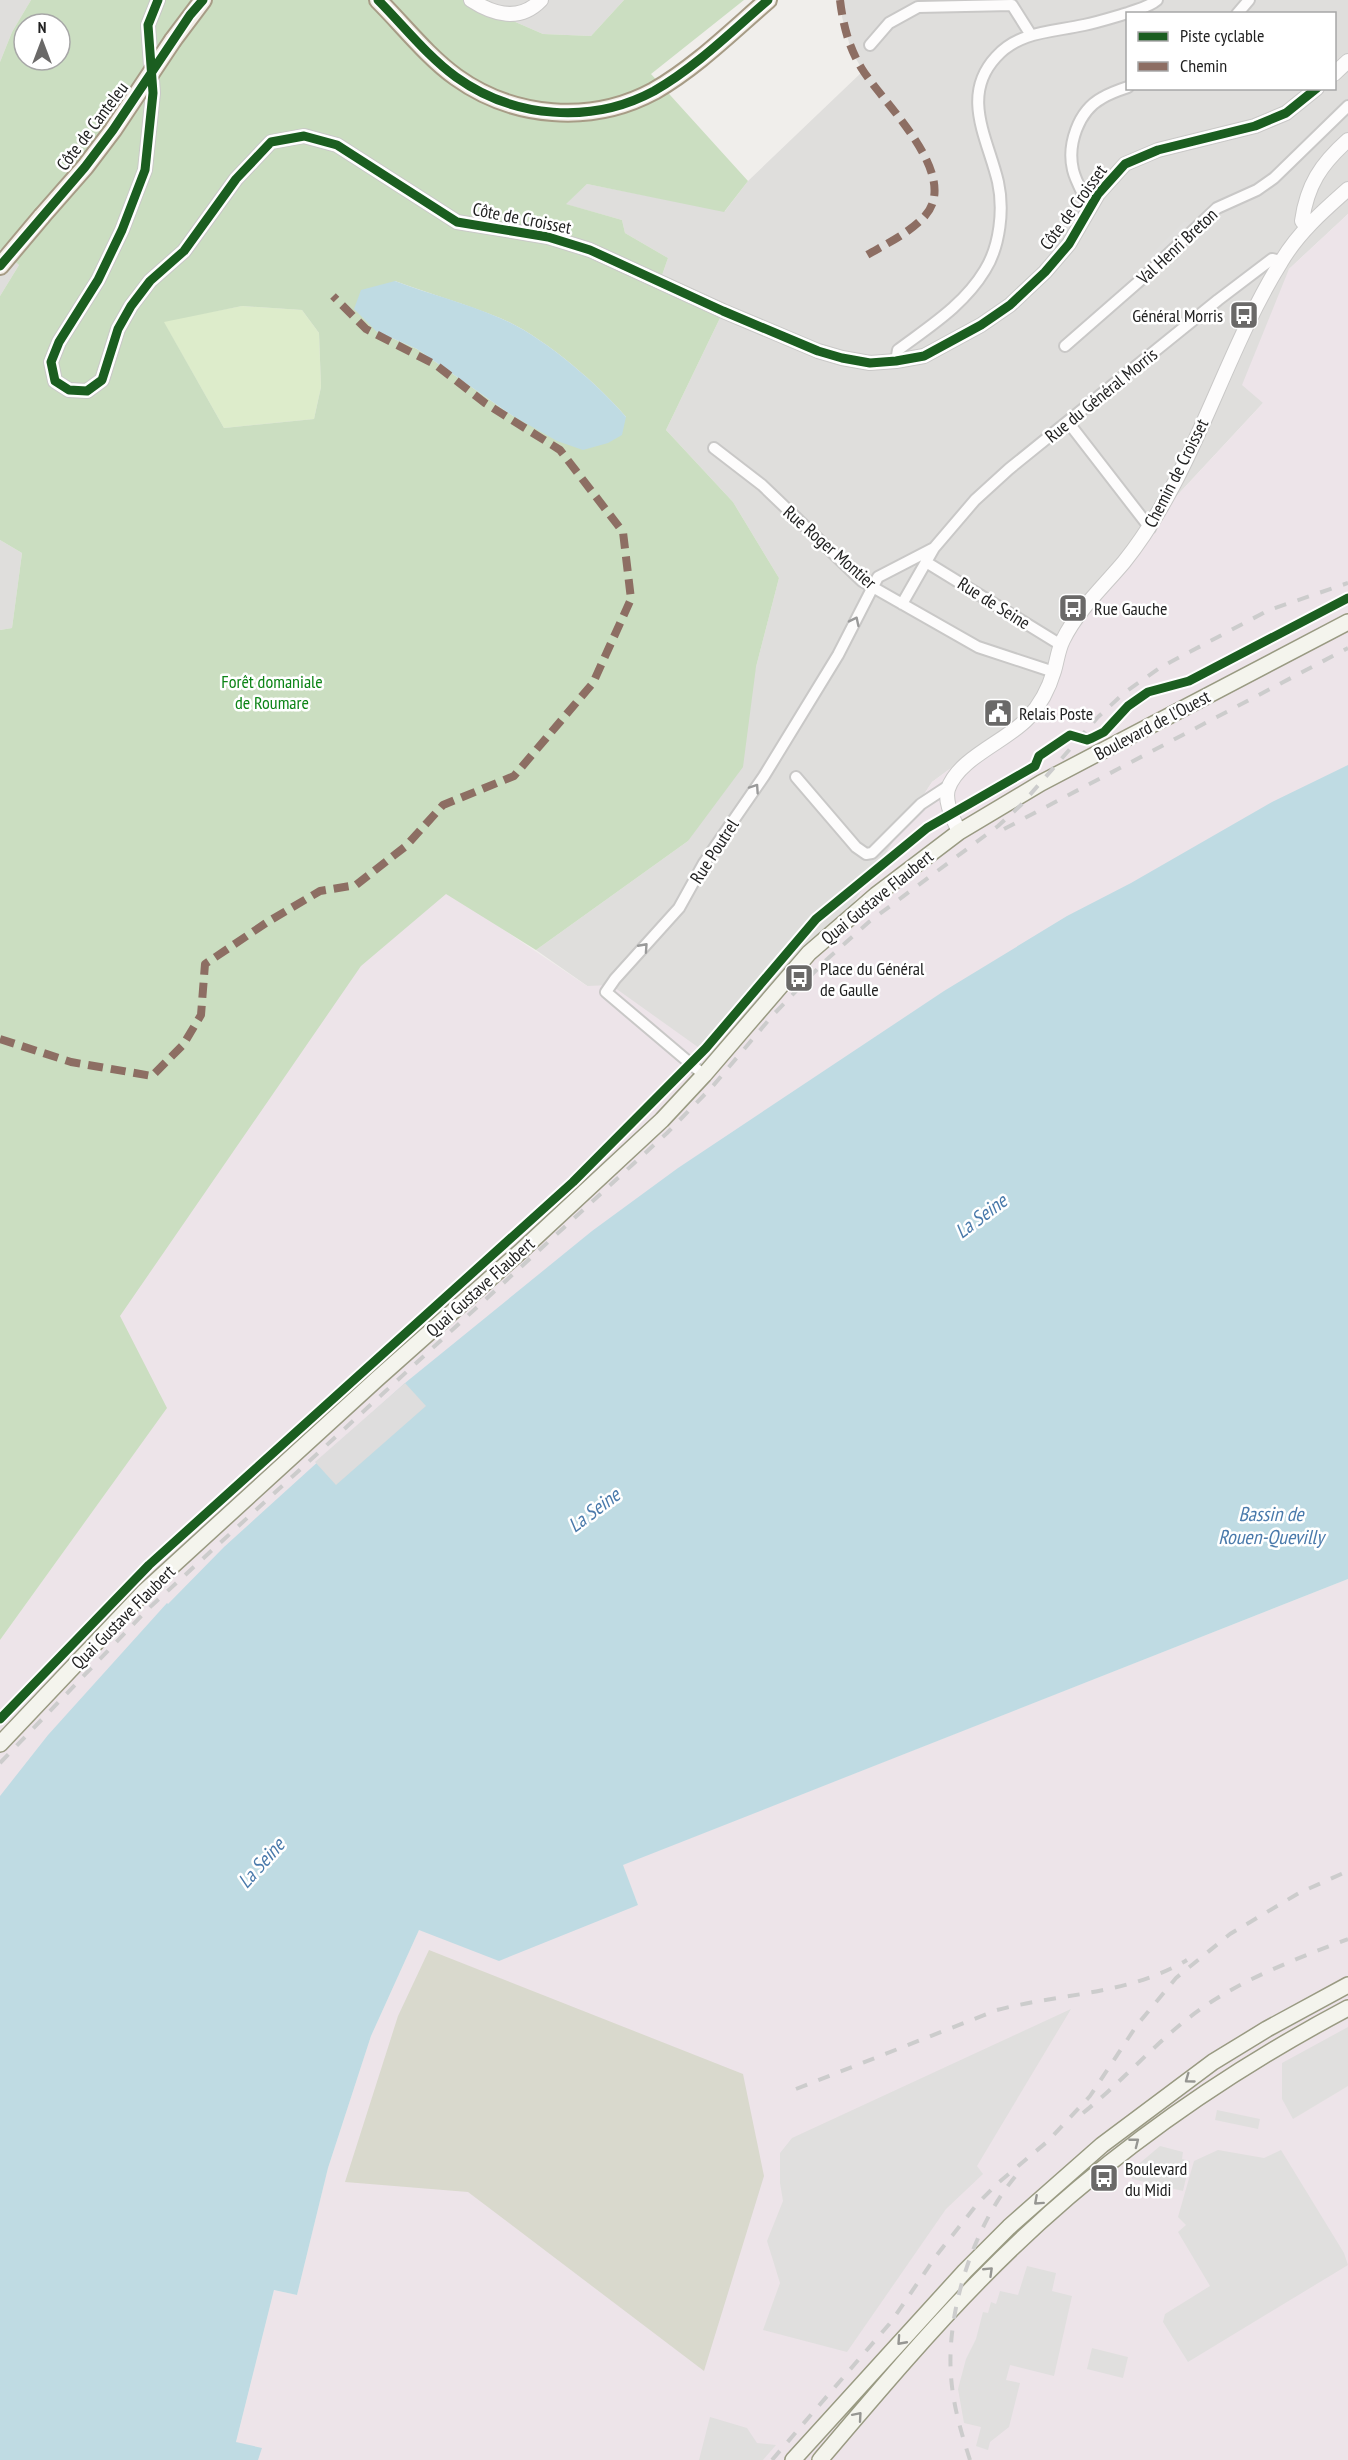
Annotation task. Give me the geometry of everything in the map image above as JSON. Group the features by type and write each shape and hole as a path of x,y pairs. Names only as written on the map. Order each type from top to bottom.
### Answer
{"main road":[{"name":"Côte de Canteleu","path":"0,266 85,167 203,0"},
{"path":"378,0 435,58 471,87 514,106 570,113 609,108 654,91 685,69 768,0"},
{"name":"Boulevard de l'Ouest","path":"959,832 1041,783 1348,622"},
{"name":"Quai Gustave Flaubert","path":"0,1744 145,1591 521,1251 662,1120 809,953 876,895 959,832"},
{"path":"793,2460 965,2271 1009,2227 1102,2145 1213,2062 1267,2029 1348,1985"},
{"path":"820,2460 945,2316 1022,2239 1097,2172 1247,2059 1348,1991"},
{"path":"1213,2062 1247,2059 1348,2008"}],"street":[{"name":"Côte de Croisset","path":"158,0 154,4 148,25 153,93 145,170 118,239 98,280 59,342 51,362 55,381 69,390 87,391 102,380 118,329 131,306 150,281 184,250 236,179 271,142 304,136 337,145 457,222 548,237 590,250 723,311 842,358 870,363 924,356 981,325 1010,305 1069,244 1098,194 1125,164 1158,150 1256,126 1286,113 1315,90"},
{"path":"471,0 504,16 524,13 541,0"},
{"path":"1130,12 1152,5 1157,0"},
{"path":"1239,12 1249,0"},
{"path":"870,45 889,23 918,8 1018,2 1031,35"},
{"path":"896,361 898,350 961,303 985,270 996,245 1000,212 998,182 985,145 977,110 982,80 996,57 1019,39 1126,13"},
{"path":"1336,73 1348,61"},
{"path":"1090,208 1073,171 1070,149 1089,108 1101,98 1126,88"},
{"name":"Val Henri Breton","path":"1065,346 1144,277 1217,208 1257,190 1274,178 1348,106"},
{"path":"1307,227 1302,221 1305,198 1315,177 1348,140"},
{"name":"Chemin de Croisset","path":"950,785 969,762 1027,720 1046,694 1061,645 1077,618 1150,528 1252,316 1281,261 1307,227 1348,189"},
{"name":"Rue du Général Morris","path":"902,604 934,548 975,500 1245,280 1272,259 1281,261"},
{"path":"1068,422 1150,528"},
{"name":"Rue Roger Montier","path":"714,448 762,485 862,581 978,647 1054,672"},
{"name":"Rue du Général Morris","path":"872,587 878,577 934,548"},
{"name":"Rue de Seine","path":"926,562 1061,645"},
{"name":"Rue Poutrel","path":"704,1075 606,992 679,908 704,863 764,776 838,655 872,587"},
{"path":"796,777 856,847 866,854 872,853 921,804 950,785"},
{"path":"950,785 947,791 948,803 959,832"}],"shaded area":[{"path":"0,0 31,0 24,12 12,12 12,32 0,62"},
{"path":"488,0 624,0 591,36 543,34 497,14"},
{"path":"840,0 1348,0 1348,214 1289,269 1263,403 1105,573 1042,689 1022,716 932,782 838,927 710,1072 536,950 688,841 756,667 779,578 733,502 666,430 720,318 660,281 668,258 625,233 622,220 565,204 587,184 725,211 748,181 863,71 851,50"},
{"path":"1348,214 1348,809 0,1830 0,1640 107,1491 160,1393 113,1323 305,1005 440,882 470,907 587,986 611,985 709,1055 700,1065 710,1072 838,927 932,782 1022,716 1042,689 1067,617 1263,403 1242,385 1289,269"},
{"path":"1198,221 1148,271 1150,256 1184,222"},
{"path":"0,249 19,265 0,296"},
{"path":"0,540 22,553 12,628 0,630"},
{"path":"1348,1579 1348,2460 258,2460 236,2442 274,2290 297,2295 328,2168 371,2036 419,1930 638,1905 622,1865"},
{"path":"429,1950 743,2074 764,2176 704,2371 468,2192 345,2182 398,2016"},
{"path":"1071,2009 977,2166 983,2174 946,2209 847,2352 763,2330 780,2283 767,2241 783,2201 780,2183 780,2153 792,2138"},
{"path":"1348,2027 1348,2086 1293,2119 1282,2099 1282,2063"},
{"path":"1217,2110 1260,2119 1258,2129 1215,2120"},
{"path":"1160,2146 1183,2152 1182,2159 1190,2161 1183,2191 1132,2179 1134,2168"},
{"path":"1218,2150 1264,2158 1281,2150 1344,2253 1348,2265 1188,2362 1163,2322 1165,2314 1210,2286 1178,2232 1186,2225 1178,2217 1194,2161"},
{"path":"1027,2266 1056,2273 1052,2291 1072,2296 1054,2376 1010,2365 1006,2380 1020,2383 1009,2427 990,2442 988,2450 976,2446 981,2427 964,2423 958,2389 983,2312 988,2313 991,2302 996,2304 1000,2291 1018,2295"},
{"path":"1092,2348 1128,2357 1123,2378 1087,2369"},
{"path":"710,2417 747,2428 757,2443 776,2445 763,2460 699,2460"}],"green space":[{"name":"Forêt domaniale de Roumare","path":"31,0 488,0 497,14 543,34 591,36 624,0 744,0 651,74 748,181 724,212 587,184 566,204 622,220 625,233 668,258 660,281 720,318 666,430 733,502 779,578 756,667 743,767 688,841 536,950 446,894 361,966 120,1316 167,1408 0,1640 0,630 12,628 22,553 0,540 0,296 19,265 0,249 0,62 12,32 12,72 72,72 72,12 24,12","holes":["395,281 500,318 533,336 568,361 626,417 513,416 417,349 376,331","242,306 302,310 319,333 321,387 314,419 224,428 164,322"]},
{"path":"242,306 302,310 319,333 321,387 314,419 224,428 163,321"}],"water":[{"path":"395,281 487,313 533,336 568,361 626,417 622,435 608,443 583,450 557,441 513,416 417,349 376,331 354,309 361,290"},
{"path":"1348,765 1348,1579 623,1865 638,1905 499,1961 419,1930 371,2036 328,2168 297,2295 274,2290 236,2442 262,2448 258,2460 0,2460 0,1796 48,1735 167,1603 224,1547 405,1383 592,1231 678,1168 944,991 1067,916 1131,883 1272,802"}],"pier":[{"path":"405,1383 426,1406 336,1485 315,1462"}],"railway":[{"path":"0,1763 148,1609 667,1133 712,1087 773,1015 825,961 870,921 998,826 1021,805 1098,717 1124,693 1161,667 1269,610 1348,583"},
{"path":"1004,829 1348,648"},
{"path":"772,2460 891,2322 936,2256 978,2203 1048,2141 1090,2096 1137,2025 1176,1978 1230,1934 1299,1893 1348,1871"},
{"path":"1083,2113 1177,2027 1211,2002 1260,1975 1348,1939"},
{"path":"796,2089 997,2010 1118,1987 1165,1972 1187,1960"},
{"path":"970,2460 952,2387 953,2323 959,2295 977,2241 1003,2192 1019,2172"}],"marked path":[{"path":"840,0 847,36 857,61 915,140 927,161 934,181 933,200 924,217 904,233 867,255"},
{"path":"0,1039 71,1062 152,1076 183,1045 201,1015 205,964 269,921 320,891 356,885 406,846 443,805 514,776 593,683 631,599 623,532 560,450 485,403 436,365 366,329 333,296"}],"cycle path":[{"path":"158,0 148,25 153,93 145,170 122,230 98,280 59,342 51,362 55,381 69,390 87,391 102,380 118,329 131,306 150,281 184,251 236,179 271,142 304,136 337,145 457,222 548,237 590,250 723,311 818,351 870,363 924,356 981,325 1010,305 1045,272 1069,244 1098,194 1125,164 1158,150 1255,126 1286,113 1315,90"},
{"path":"0,266 85,167 113,130 190,15 203,0"},
{"path":"378,0 435,60 456,77 478,91 502,101 553,112 604,109 630,102 654,91 699,60 768,0"},
{"path":"0,1719 149,1565 573,1182 706,1048 816,919 927,828 1035,766 1039,756 1070,735 1087,740 1092,738 1104,732 1128,706 1148,692 1189,681 1348,598"}],"place":[{"name":"Général Morris","path":"1244,315"},
{"name":"Rue Gauche","path":"1073,608"},
{"name":"Relais Poste","path":"998,713"},
{"name":"Place du Général de Gaulle","path":"799,978"},
{"name":"Boulevard du Midi","path":"1104,2178"}],"water label":[{"name":"La Seine","path":"981,1216"},
{"name":"La Seine","path":"594,1510"},
{"name":"Bassin de Rouen-Quevilly","path":"1271,1526"},
{"name":"La Seine","path":"261,1863"}]}
